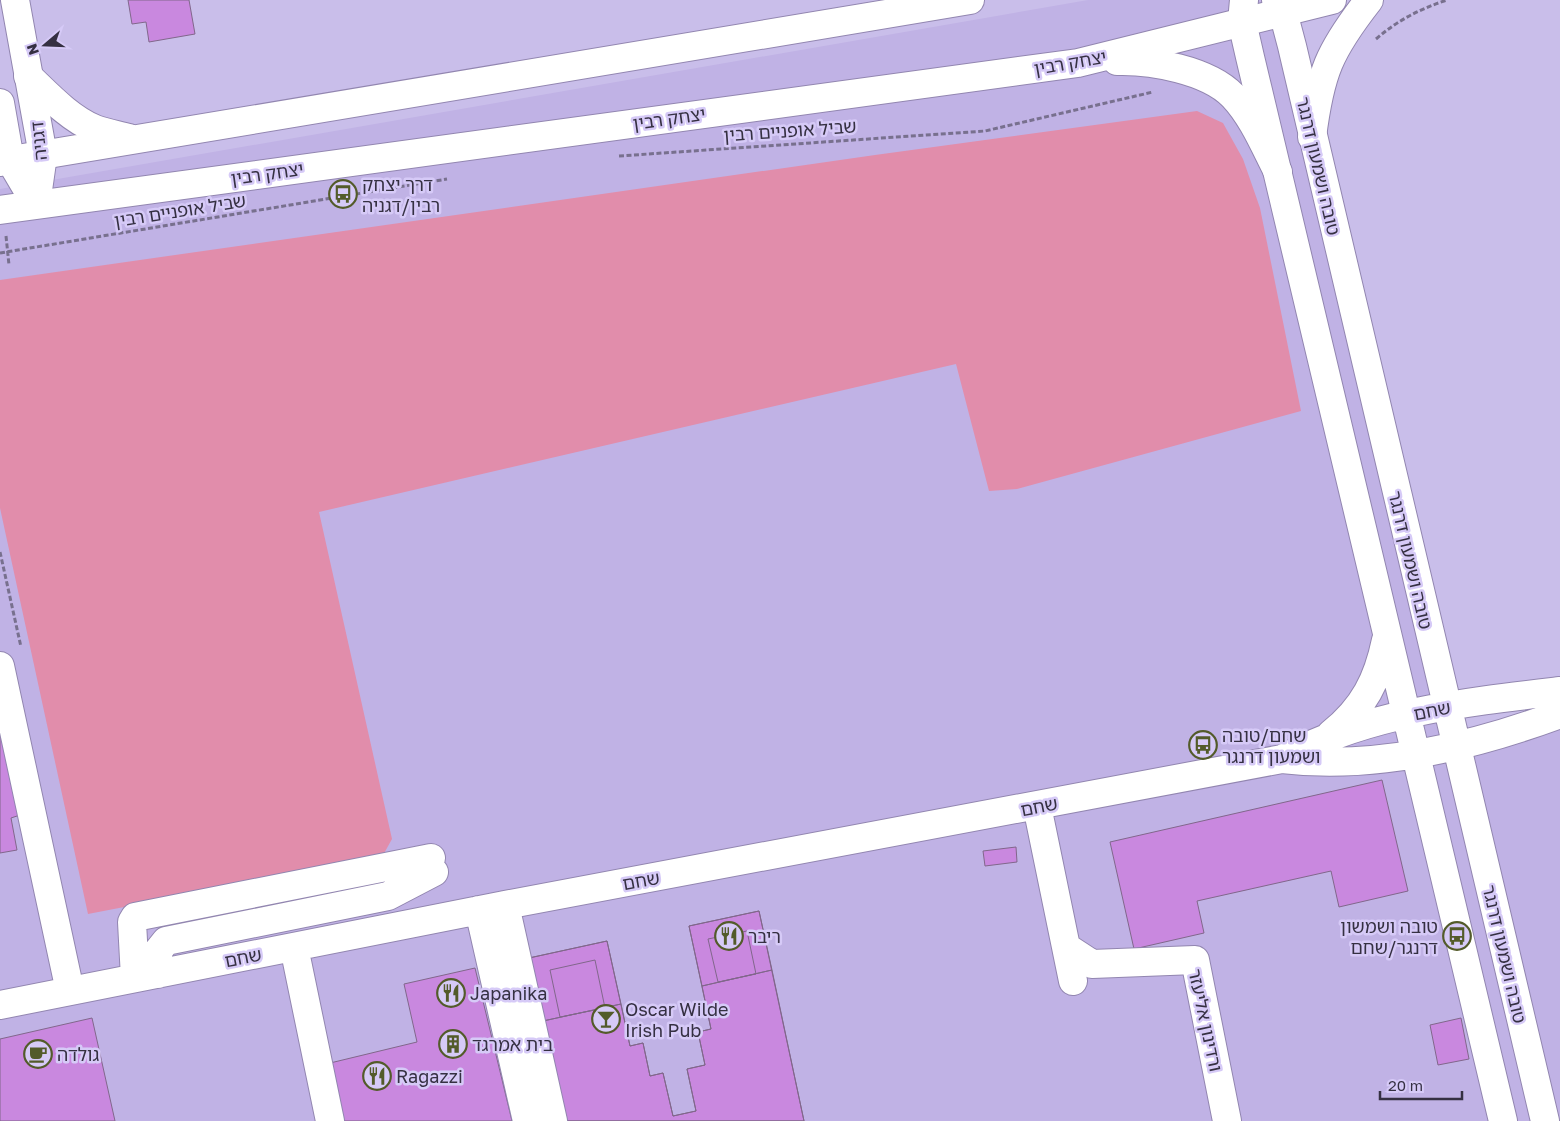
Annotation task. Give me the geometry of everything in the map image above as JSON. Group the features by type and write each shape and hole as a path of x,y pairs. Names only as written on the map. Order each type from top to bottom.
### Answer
{"street":[{"name":"דגניה","path":"15,0 43,155 36,204"},
{"path":"5,161 970,0"},
{"name":"יצחק רבין","path":"0,210 1078,63 1243,11 1332,0"},
{"path":"1312,137 1316,107 1325,69 1335,46 1369,0"},
{"name":"טובה ושמעון דרנגר","path":"1280,6 1545,1121"},
{"path":"1243,11 1278,172 1503,1121"},
{"path":"1078,63 1124,61 1160,64 1191,73 1216,84 1233,96 1249,117 1278,172"},
{"path":"28,76 54,101 95,129 136,140"},
{"name":"דגניה","path":"0,103 5,161 36,204"},
{"path":"1325,738 1352,714 1374,683 1380,666 1387,633"},
{"path":"0,666 70,991"},
{"name":"שחם","path":"0,1005 505,905 1282,759 1325,738 1406,715 1446,707 1560,691"},
{"name":"שחם","path":"1282,759 1314,763 1375,760 1500,735 1560,714"},
{"path":"1037,806 1072,981"},
{"path":"432,865 388,896 166,941 158,951 147,976 132,922 135,917 432,865"},
{"path":"505,905 553,1121"},
{"path":"479,910 527,1121"},
{"path":"294,946 330,1121"},
{"name":"ורדינון אליעזר","path":"1066,947 1092,964 1195,960 1227,1121"}],"path":[{"path":"1369,46 1390,28 1420,9 1447,0"},
{"name":"שביל אופניים רבין","path":"609,156 985,131 1161,91"},
{"name":"שביל אופניים רבין","path":"0,253 453,178"},
{"path":"0,552 21,649"}],"shaded area":[{"path":"1088,0 1282,0 1449,736 1560,712 1560,1121 0,1121 0,189"},
{"path":"1197,111 1223,123 1243,159 1260,208 1301,411 1017,489 989,491 956,364 319,512 392,839 382,857 88,914 0,508 0,280"}],"building":[{"path":"128,0 189,0 195,34 149,42 146,22 132,24"},
{"path":"0,700 26,813 11,818 17,850 0,853"},
{"path":"1382,780 1408,891 1339,907 1331,871 1197,901 1204,933 1134,949 1110,842"},
{"path":"1016,847 1017,862 985,866 983,851"},
{"path":"759,911 804,1121 565,1121 529,958 607,941 630,1046 643,1043 650,1076 663,1073 673,1116 696,1111 687,1069 705,1065 698,1032 711,1029 689,926"},
{"path":"759,911 772,970 702,986 689,926"},
{"path":"747,931 756,974 718,982 708,939"},
{"path":"607,941 621,1004 543,1021 529,958"},
{"path":"595,960 605,1008 560,1017 550,970"},
{"name":"בית אמרגד","path":"475,968 512,1121 340,1121 326,1064 417,1042 404,984"},
{"path":"772,970 804,1121 565,1121 543,1021 621,1004 630,1046 643,1043 650,1076 663,1073 673,1116 696,1111 687,1069 705,1065 698,1032 711,1029 702,986"},
{"path":"92,1018 115,1121 0,1121 0,1039"},
{"path":"1461,1018 1469,1059 1438,1065 1430,1025"}],"place":[{"name":"דרך יצחק רבין/דגניה","path":"343,194"},
{"name":"שחם/טובה ושמעון דרנגר","path":"1203,745"},
{"name":"ריבר","path":"729,936"},
{"name":"טובה ושמשון דרנגר/שחם","path":"1457,936"},
{"name":"Japanika","path":"451,993"},
{"name":"Oscar Wilde Irish Pub","path":"606,1019"},
{"name":"בית אמרגד","path":"453,1044"},
{"name":"גולדה","path":"38,1054"},
{"name":"Ragazzi","path":"377,1076"}]}
